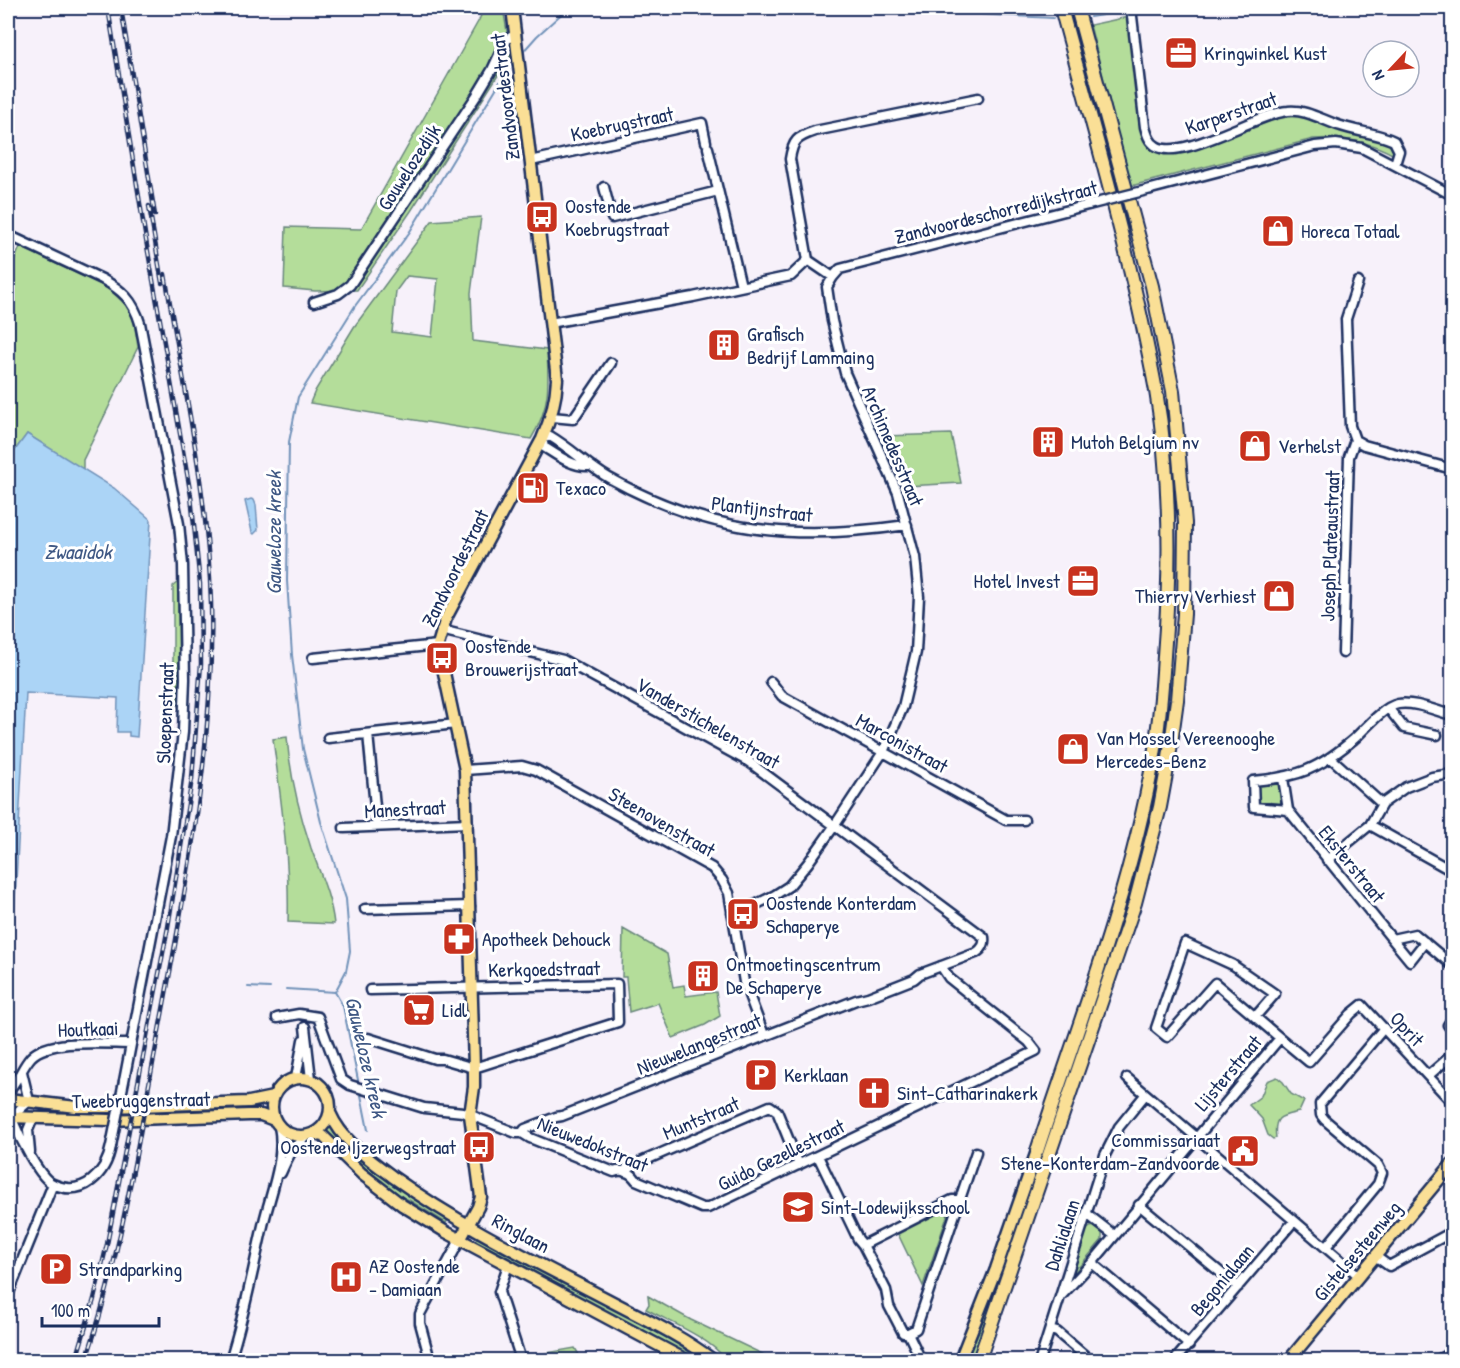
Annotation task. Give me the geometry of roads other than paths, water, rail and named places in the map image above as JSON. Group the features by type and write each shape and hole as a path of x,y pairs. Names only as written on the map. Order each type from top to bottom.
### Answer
{"highway":[{"path":"1036,1150 1113,920 1143,809 1154,758 1161,706 1167,614 1168,521 1156,393 1135,292 1061,8"},
{"path":"979,1360 1135,903 1160,807 1169,758 1177,700 1184,614 1185,523 1173,391 1152,286 1077,8"}],"main road":[{"name":"Zandvoordestraat","path":"460,1240 481,1197 470,1115 474,1068 468,823 465,770 438,645 441,630 542,440 552,417 557,380 512,8"},
{"path":"296,1078 311,1079 327,1094 330,1113 320,1129 311,1134 292,1135 277,1123 271,1112 273,1097 278,1088 286,1082 296,1078"},
{"name":"Tweebruggenstraat","path":"8,1099 76,1107 111,1107 249,1102 273,1097"},
{"name":"Ringlaan","path":"330,1113 341,1134 416,1193 468,1225 674,1333 713,1360"},
{"name":"Tweebruggenstraat","path":"11,1117 100,1120 261,1115 277,1123"},
{"name":"Ringlaan","path":"311,1134 323,1136 362,1174 402,1205 460,1240 686,1360"},
{"path":"960,1360 996,1269 1036,1150"},
{"name":"Gistelsesteenweg","path":"1289,1360 1452,1164"},
{"path":"952,1360 969,1337"}],"street":[{"name":"Karperstraat","path":"1131,8 1145,127 1148,138 1156,146 1167,149 1184,147 1269,115 1294,111 1394,141 1399,151 1395,164"},
{"name":"Gouwelozedijk","path":"314,302 338,294 350,285 477,95 506,40 516,38"},
{"path":"832,277 808,260 790,159 792,147 799,137 815,131 978,98"},
{"name":"Koebrugstraat","path":"531,160 702,123 741,286"},
{"name":"Zandvoordeschorredijkstraat","path":"832,277 840,269 860,263 1315,146 1336,144 1362,148 1452,195"},
{"path":"604,187 612,218 718,191"},
{"name":"Sloepenstraat","path":"8,236 102,279 115,286 131,301 140,323 179,524 183,565 185,679 183,732 171,836 108,1162 89,1183 71,1188 53,1184"},
{"path":"550,323 791,276 808,260"},
{"name":"Archimedesstraat","path":"732,913 766,900 789,885 835,825 883,752 903,706 916,652 919,597 915,558 893,483 845,374 828,299 827,287 832,277"},
{"path":"1358,282 1346,319 1350,426 1355,440 1364,445 1452,469"},
{"path":"552,417 573,420 611,363"},
{"name":"Plantijnstraat","path":"588,466 578,466 557,455 544,447 542,440 550,436 581,457 588,466 663,505 733,526 809,534 907,525"},
{"name":"Joseph Plateaustraat","path":"1343,653 1349,457 1355,440"},
{"name":"Vanderstichelenstraat","path":"441,630 562,660 749,762 984,937 985,943"},
{"path":"313,658 438,645"},
{"name":"Marconistraat","path":"771,682 782,696 1006,820 1023,820"},
{"path":"1283,778 1287,810 1254,807 1253,781 1300,774 1331,758 1396,704 1408,704 1452,715"},
{"path":"1389,709 1404,728 1437,735"},
{"path":"328,738 456,724"},
{"path":"368,734 377,827"},
{"path":"1331,758 1382,804"},
{"name":"Steenovenstraat","path":"465,770 522,766 543,775 712,868 729,893 744,982 764,1035"},
{"path":"1327,860 1370,825 1382,804 1415,783 1432,777 1452,774"},
{"name":"Eksterstraat","path":"1287,810 1410,961 1425,942"},
{"name":"Manestraat","path":"344,828 468,823"},
{"path":"1370,825 1452,871"},
{"path":"365,909 470,906"},
{"path":"1392,939 1415,934 1452,964"},
{"name":"Nieuwelangestraat","path":"522,1133 556,1117 976,953 985,943"},
{"path":"1255,1017 1275,994 1233,965 1185,943 1156,1028 1167,1037 1215,983 1255,1017 1280,1038"},
{"name":"Guido Gezellestraat","path":"702,1208 714,1206 1036,1051 1029,1042 950,978 941,966"},
{"name":"Kerkgoedstraat","path":"370,990 616,984 618,1022 474,1068"},
{"name":"Oprit","path":"1362,1005 1452,1102"},
{"name":"Lijsterstraat","path":"1060,1297 1092,1263 1280,1038 1309,1062 1351,1014 1362,1005"},
{"name":"Nieuwedokstraat","path":"277,1018 299,1014 318,1017 341,1078 350,1085 424,1108 470,1115 516,1133 522,1133 614,1172 626,1172 636,1180 702,1208"},
{"path":"1452,1019 1448,1024 1452,1030"},
{"path":"296,1078 305,1027 311,1079"},
{"path":"1326,1246 1378,1184 1382,1173 1378,1165 1325,1120 1321,1114 1320,1104 1384,1028"},
{"path":"368,1038 474,1068"},
{"name":"Houtkaai","path":"8,1091 33,1055 48,1047 130,1044"},
{"path":"1428,1076 1452,1055"},
{"path":"8,1295 53,1184 43,1175 30,1153 25,1149 11,1117 29,1101 22,1072"},
{"path":"1127,1078 1359,1276"},
{"name":"Dahlialaan","path":"1040,1360 1112,1138 1145,1095"},
{"name":"Muntstraat","path":"626,1172 627,1168 770,1106 774,1108 799,1165"},
{"path":"30,1153 28,1130 33,1118"},
{"path":"230,1360 243,1319 281,1157 282,1143 277,1123"},
{"path":"271,1195 291,1150 311,1134"},
{"path":"818,1156 858,1239 886,1290 889,1306 903,1333 908,1333 916,1329 976,1152"},
{"path":"863,1245 952,1200 958,1200"},
{"path":"1139,1204 1238,1287"},
{"path":"1087,1214 1114,1235"},
{"name":"Begonialaan","path":"1176,1360 1294,1221"},
{"path":"1376,1256 1389,1266 1452,1232"},
{"path":"430,1360 420,1323 420,1314 460,1240"},
{"path":"1092,1263 1189,1345"},
{"path":"508,1265 499,1292 521,1360"},
{"path":"1050,1330 1057,1332 1090,1360"},
{"path":"908,1333 921,1360"},
{"path":"1438,1360 1452,1352"}],"water":[{"name":"Zwaaidok","path":"27,434 114,488 151,520 137,737 129,736 129,732 117,732 118,698 26,693 8,1032 8,451 13,453"},
{"path":"251,499 256,505 258,530 254,534 245,501"}],"waterway":[{"name":"Gauweloze kreek","path":"521,54 568,8"},
{"name":"Gauweloze kreek","path":"905,8 1053,18"},
{"name":"Gauweloze kreek","path":"1134,10 1149,8"},
{"name":"Gauweloze kreek","path":"1090,17 1128,11"},
{"name":"Gauweloze kreek","path":"359,1085 343,1006 335,992 346,971 350,951 346,899 321,822 303,749 292,655 287,581 289,442 298,397 355,306 409,233 506,72 514,63"},
{"path":"248,987 270,988"},
{"path":"286,989 335,992"},
{"name":"Gauweloze kreek","path":"360,1090 368,1130"}],"railway":[{"path":"76,1360 107,1244 168,927 192,779 201,664 200,584 191,496 108,8"},
{"path":"121,8 155,215"},
{"path":"149,206 162,283"},
{"path":"86,1360 118,1244 134,1166 186,882 208,715 211,659 209,561 194,438 165,274"}],"place":[{"name":"Kringwinkel Kust","path":"1181,53"},
{"name":"Oostende Koebrugstraat","path":"542,217"},
{"name":"Horeca Totaal","path":"1278,231"},
{"name":"Grafisch Bedrijf Lammaing","path":"724,345"},
{"name":"Mutoh Belgium nv","path":"1048,442"},
{"name":"Verhelst","path":"1255,446"},
{"name":"Texaco","path":"533,488"},
{"name":"Hotel Invest","path":"1083,581"},
{"name":"Thierry Verhiest","path":"1279,596"},
{"name":"Oostende Brouwerijstraat","path":"442,658"},
{"name":"Van Mossel Vereenooghe Mercedes-Benz","path":"1073,749"},
{"name":"Oostende Konterdam Schaperye","path":"743,914"},
{"name":"Apotheek Dehouck","path":"459,939"},
{"name":"Ontmoetingscentrum De Schaperye","path":"703,976"},
{"name":"Lidl","path":"419,1010"},
{"name":"Kerklaan","path":"761,1075"},
{"name":"Sint-Catharinakerk","path":"874,1093"},
{"name":"Oostende Ijzerwegstraat","path":"479,1147"},
{"name":"Commissariaat Stene-Konterdam-Zandvoorde","path":"1243,1151"},
{"name":"Sint-Lodewijksschool","path":"798,1207"},
{"name":"Strandparking","path":"56,1269"},
{"name":"AZ Oostende - Damiaan","path":"346,1277"}]}
